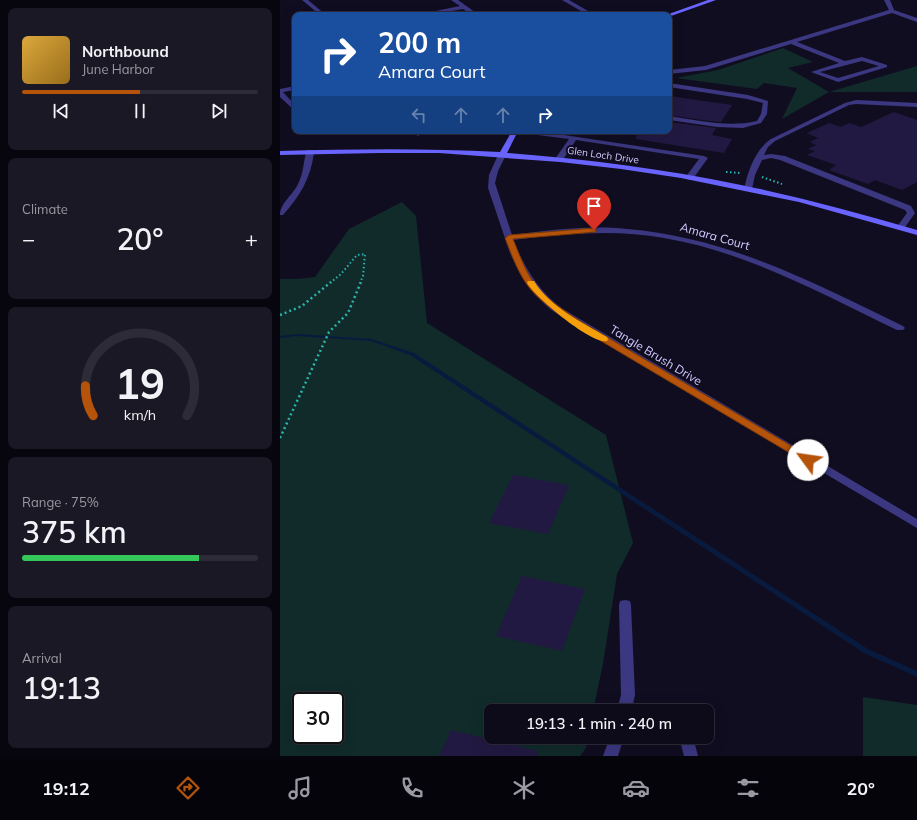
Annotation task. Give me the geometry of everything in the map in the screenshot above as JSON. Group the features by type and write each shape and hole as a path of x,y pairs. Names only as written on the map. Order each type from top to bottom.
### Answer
{"street":[{"path":"306,0 320,12"},
{"path":"454,0 472,12"},
{"path":"565,0 587,12"},
{"path":"672,14 713,0"},
{"path":"887,0 892,11"},
{"path":"435,12 464,7"},
{"path":"672,72 706,68 892,11 917,20"},
{"path":"792,42 844,63 862,59 885,66 838,80 814,72 844,63"},
{"path":"672,85 748,97 766,102 764,114 759,122 743,126 717,125 672,118"},
{"path":"292,89 280,92 292,106"},
{"path":"748,189 751,175 765,146 773,140 847,104 866,102 917,105"},
{"path":"896,104 917,111"},
{"name":"Tangle Brush Drive","path":"513,134 494,169 491,180 509,238 520,266 534,289 552,305 577,323 917,524"},
{"path":"544,134 704,158 689,178"},
{"path":"559,159 574,138"},
{"name":"Glen Loch Drive","path":"280,153 407,150 559,159 602,164 748,189 848,213 917,233"},
{"path":"280,213 293,199 303,184 310,167 310,152"},
{"path":"759,158 775,156 791,161 900,204 914,212 900,228"},
{"name":"Amara Court","path":"509,238 594,230 627,231 692,240 744,256 774,268 900,328"},
{"path":"625,605 628,695 626,704"},
{"path":"610,756 615,744"},
{"path":"688,744 691,756"}],"path":[{"path":"280,315 302,306 342,274 357,255 365,254 363,276 348,313 329,332 280,438"}],"green space":[{"path":"783,48 813,62 788,68 829,92 782,119 797,88 764,83 757,89 676,78 718,70"},
{"path":"917,66 917,92 829,92"},
{"path":"402,202 416,216 427,323 606,435 633,543 617,574 603,664 594,704 484,704 484,744 587,744 586,748 580,756 280,756 280,279 315,277 349,229"},
{"path":"863,697 917,705 917,756 863,756"}],"building":[{"path":"672,96 732,105 721,122 672,115"},
{"path":"894,112 917,120 917,182 902,190 875,180 868,184 829,170 836,165 807,155 815,151 808,149 816,145 810,142 818,138 807,133 829,123 841,127 849,123 861,127"},
{"path":"672,122 716,128 712,135 732,139 724,153 636,139 637,134 672,134"},
{"path":"513,475 569,485 548,534 489,523"},
{"path":"522,576 585,589 562,651 496,636"},
{"path":"451,730 484,738 484,744 509,744 538,751 538,756 439,756"}],"waterway":[{"path":"280,337 297,335 372,340 412,354 866,651 917,674"}],"slow traffic":[{"path":"531,283 534,289 552,305 577,323 604,339"}],"route":[{"path":"594,230 509,238 520,266 534,289 552,305 577,323 808,460"}]}
